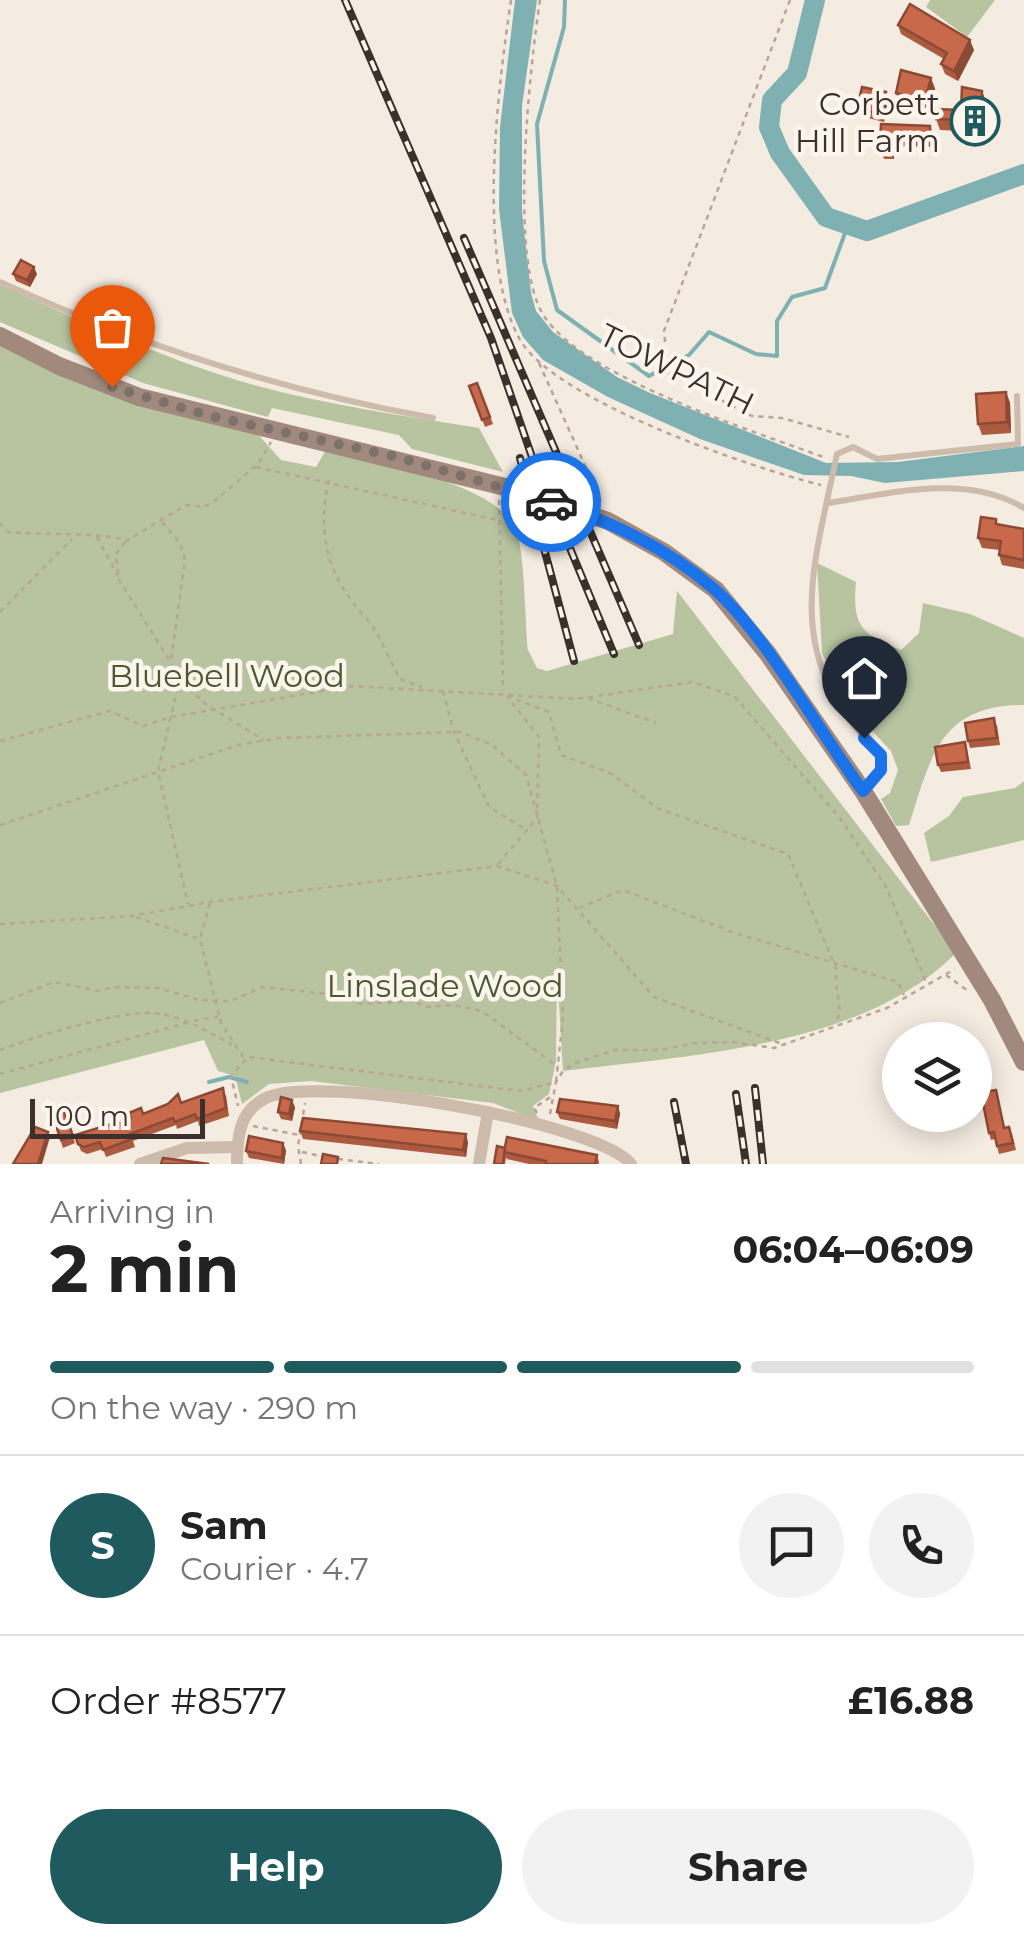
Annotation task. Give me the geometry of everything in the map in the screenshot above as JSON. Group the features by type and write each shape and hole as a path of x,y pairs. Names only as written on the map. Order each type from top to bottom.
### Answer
{"street":[{"path":"0,336 59,366 139,397 507,487 608,522 664,552 716,590 768,654 863,791 1024,1062"},
{"path":"237,1164 242,1123 262,1099 307,1090 488,1112 605,1146 630,1164"},
{"path":"479,1164 488,1112"},
{"path":"140,1164 188,1148 237,1147"}],"lane":[{"path":"0,282 194,359 332,399 433,418"},
{"path":"863,791 881,770 881,755 847,721 832,696 812,624 814,564 833,456 853,447 877,459 1018,444 1017,396"},
{"path":"829,495 976,488 1002,494 1024,508"}],"path":[{"path":"511,0 497,119 496,226 510,318 520,341 539,363 598,401 829,495"},
{"name":"TOWPATH","path":"540,0 525,130 525,182 531,270 542,314 569,340 629,378 833,456"},
{"path":"790,0 664,331 664,371 742,411 840,431 848,435 853,447"},
{"path":"539,363 608,522"},
{"path":"119,580 116,554 126,541 186,506 204,506 254,467 267,448"},
{"path":"254,467 329,480 496,520"},
{"path":"329,480 321,513 332,566 351,606 366,618 400,679 428,689"},
{"path":"497,866 538,818 539,738 501,689 496,506 507,487"},
{"path":"161,520 180,542 185,560 171,662"},
{"path":"0,523 8,532 74,538 113,534 126,541"},
{"path":"96,536 180,678 214,709 266,740"},
{"path":"0,612 74,538"},
{"path":"180,678 158,771 189,906"},
{"path":"0,741 110,711 142,726 171,717 351,686 587,697 692,682 734,696 838,817 886,887 928,984"},
{"path":"442,690 454,732 489,807 527,830"},
{"path":"506,695 549,712 561,755 610,772 659,809 788,854 834,962 834,987 841,1006 835,1024"},
{"path":"587,697 656,723"},
{"path":"0,825 238,744 454,732 491,744 526,776 558,886 563,1018 559,1068 556,1082 553,1095 546,1125 534,1108 553,1095"},
{"path":"0,924 132,916 210,902 497,866 558,886 654,997 785,1045"},
{"path":"577,908 623,890 736,933 898,982 906,997"},
{"path":"210,902 200,939 220,1016 232,1045 243,1058 520,1091 556,1082 563,1070 615,1050 732,1042 774,1048 785,1045 888,1008 967,962"},
{"path":"132,916 200,939"},
{"path":"0,1004 54,982 99,991 114,987 159,988 200,1000 230,1001 262,987 346,996 361,1004 413,1001 424,1008 454,1006 482,1011 559,1068"},
{"path":"0,1050 34,1037 150,1013 191,1022 232,1045"},
{"path":"0,1074 220,1016"},
{"path":"243,1058 234,1068 230,1086 242,1123 299,1136"},
{"path":"301,1164 299,1136 307,1090"},
{"path":"302,1152 380,1164"},
{"path":"314,1164 315,1155"}],"green space":[{"path":"930,0 995,0 967,37 926,7"},
{"path":"0,285 149,349 240,381 329,403 479,428 503,472 412,449 399,435 272,408 268,417 143,383 0,322"},
{"path":"0,342 255,431 281,460 316,467 326,450 430,476 483,498 503,512 515,527 523,568 528,650 537,668 547,671 673,634 677,591 956,953 917,985 873,1009 823,1028 717,1052 563,1071 557,970 556,1061 549,1094 533,1106 539,1121 493,1103 311,1081 269,1084 242,1104 235,1076 218,1071 204,1040 0,1093"},
{"path":"817,563 856,582 856,609 862,626 877,639 901,650 919,633 923,603 970,614 1024,638 1024,705 996,707 956,725 933,757 909,825 896,826 881,799 890,793 898,770 891,751 849,706 822,653"},
{"path":"1024,781 1024,840 931,862 924,833 949,816 963,797 1015,788"}],"water":[{"path":"515,0 537,0 522,106 522,212 531,293 536,311 553,332 617,377 650,393 826,463 898,462 1024,446 1024,471 885,483 851,476 804,475 700,439 608,397 543,360 523,337 512,313 499,209 500,127"}],"building":[{"path":"910,4 970,40 954,71 941,64 947,53 898,25"},
{"path":"901,70 931,78 925,100 896,93"},
{"path":"862,87 886,92 882,114 857,109"},
{"path":"962,87 982,91 980,133 963,132 963,120 936,119 936,109 961,110"},
{"path":"881,124 930,126 930,137 890,135 890,148 880,148"},
{"path":"21,260 34,267 27,280 13,274"},
{"path":"477,383 490,417 482,420 469,386"},
{"path":"1006,392 1007,422 978,424 976,394"},
{"path":"981,517 1024,529 1024,560 999,555 1001,541 978,538"},
{"path":"994,718 997,738 968,741 965,723"},
{"path":"965,742 968,762 938,765 935,747"},
{"path":"223,1088 226,1108 197,1119 195,1114 175,1122 173,1118 130,1134 132,1139 103,1150 100,1142 84,1147 78,1144 75,1135 131,1118 129,1113 141,1108 143,1114 168,1104 178,1094 181,1103"},
{"path":"996,1090 1004,1128 1009,1127 1013,1143 997,1146 994,1132 989,1133 992,1091"},
{"path":"281,1097 292,1100 289,1114 278,1112"},
{"path":"560,1099 618,1106 615,1121 557,1112"},
{"path":"64,1111 73,1136 61,1140 52,1115"},
{"path":"303,1118 466,1134 463,1150 300,1131"},
{"path":"35,1127 48,1132 38,1164 13,1164"},
{"path":"249,1136 283,1143 282,1158 246,1151"},
{"path":"507,1137 597,1155 595,1164 545,1164 546,1161 504,1152"},
{"path":"497,1146 505,1148 503,1164 494,1164"},
{"path":"323,1154 338,1157 337,1164 321,1164"},
{"path":"163,1158 209,1164 161,1164"}],"waterway":[{"path":"565,0 564,27 537,124 544,261 557,310 649,376 689,355 709,332 756,354 777,356 777,321 792,297 825,288 848,225"},
{"path":"815,0 797,73 772,100 769,127 780,153 826,217 867,231 1024,174"},
{"path":"209,1082 229,1077 247,1082"}],"railway":[{"path":"345,0 491,338 532,457 614,654"},
{"path":"464,238 639,645"},
{"path":"520,458 574,661"},
{"path":"755,1088 763,1164"},
{"path":"736,1094 746,1164"},
{"path":"674,1102 686,1164"}],"way so far":[{"path":"112,387 210,416 397,457 551,502"}],"place":[{"name":"Corbett Hill Farm","path":"975,121"}],"route":[{"path":"551,502 637,535 716,590 768,654 863,791 881,770 881,755 864,738"}],"park label":[{"name":"Bluebell Wood","path":"227,675"},
{"name":"Linslade Wood","path":"445,985"}]}
